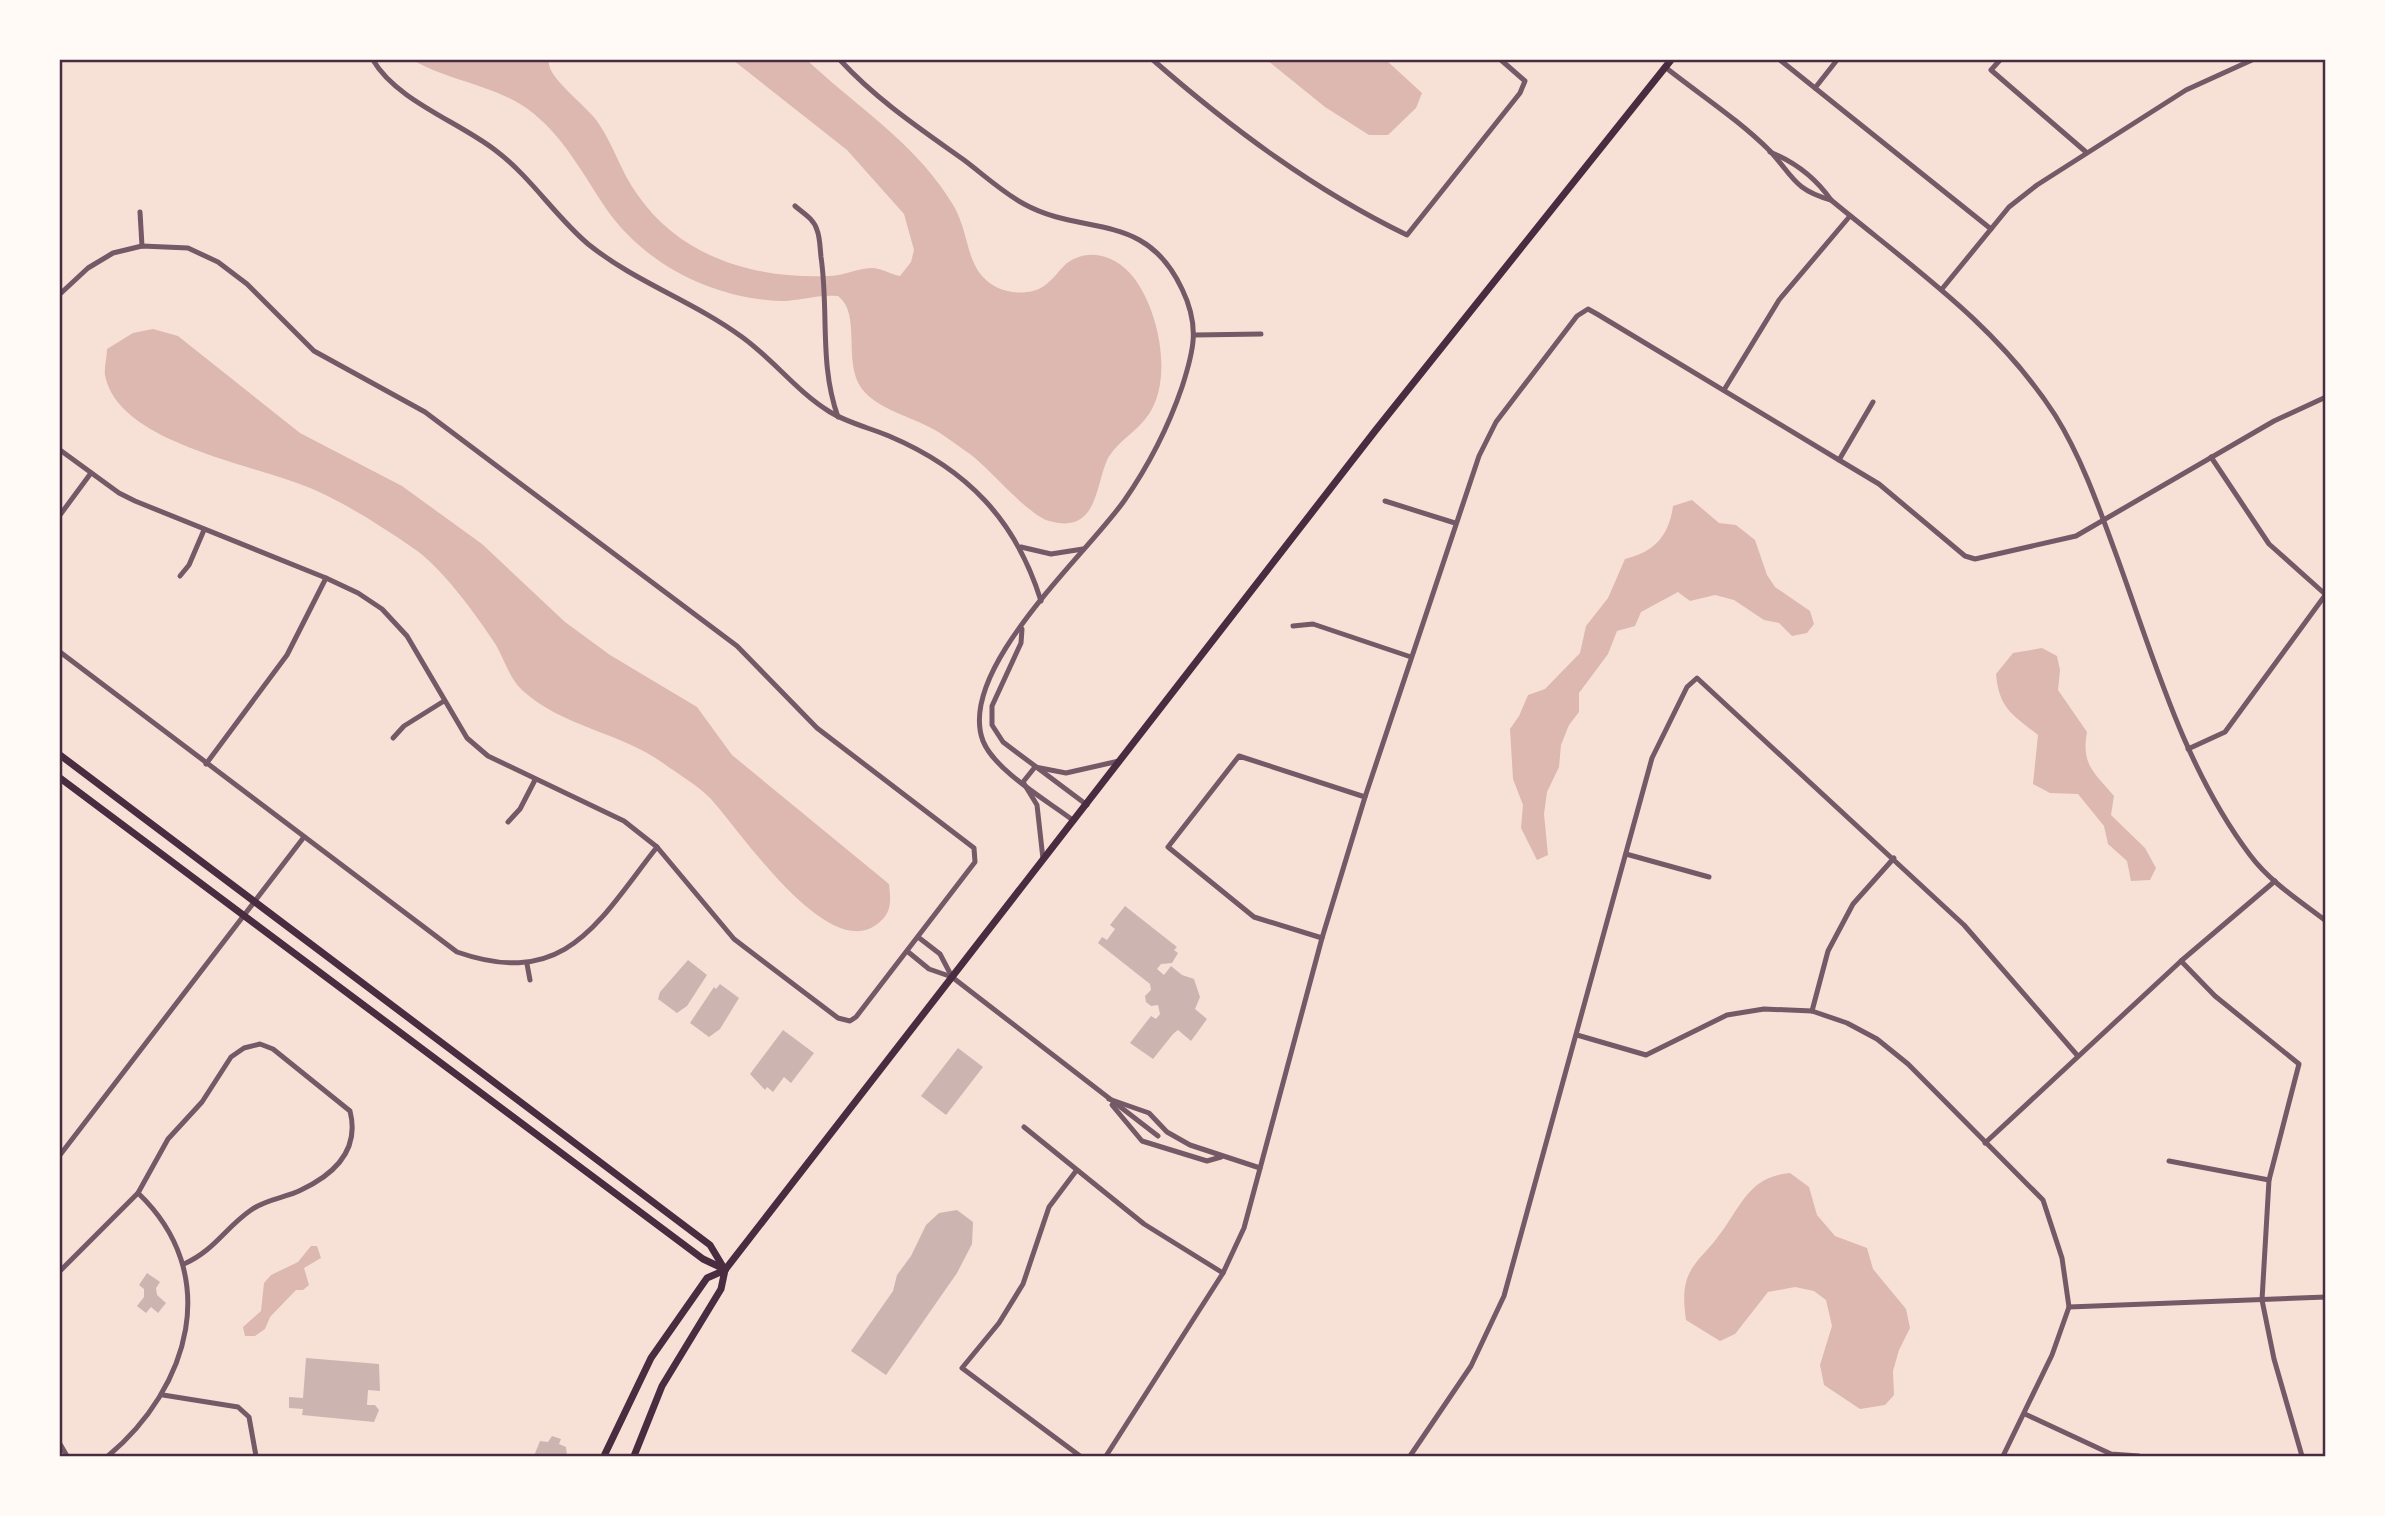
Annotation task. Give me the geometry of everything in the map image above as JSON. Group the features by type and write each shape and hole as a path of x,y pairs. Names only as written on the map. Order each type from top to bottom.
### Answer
{"main road":[{"path":"604,1457 651,1358 707,1278 725,1270 1375,431 1671,60"},
{"path":"60,755 710,1245 725,1270 722,1289 662,1386 634,1457"},
{"path":"60,778 545,1143 703,1259 725,1270"}],"street":[{"path":"373,60 387,78 408,95 460,125 506,158 589,244 644,283 690,303 742,337 812,401 838,417 932,457 972,486 1005,522 1021,547 1041,601"},
{"path":"839,60 908,123 1024,205 1048,215 1104,225 1145,244 1160,257 1184,291 1195,335 1170,421 1149,462 1118,510 1084,548 1005,648 981,697 978,718 995,760 1074,821"},
{"path":"1153,60 1240,132 1312,182 1407,235 1520,93 1525,80 1502,60"},
{"path":"1780,60 1990,229"},
{"path":"1815,88 1837,60"},
{"path":"2000,60 1991,70 2086,152"},
{"path":"1942,289 2009,207 2037,185 2186,90 2252,60"},
{"path":"1665,67 1770,152 1795,182 1810,194 1830,200"},
{"path":"1770,152 1791,160 1820,184 1830,200 1942,289 2005,348 2056,416 2104,520 2188,749 2225,819 2252,857 2274,881 2326,921"},
{"path":"1795,182 1804,171"},
{"path":"795,206 809,217 817,230 824,274 825,359 830,394 838,417"},
{"path":"140,212 142,246"},
{"path":"1724,390 1779,300 1850,216"},
{"path":"60,294 88,268 113,253 142,246 159,244 188,248 218,262 247,284 314,351 425,412 737,646 817,728 974,848 976,855 970,870 850,1021 838,1018 734,939 657,847 607,810 535,780 488,756 467,737 407,636 382,609 358,593 326,578 119,493 60,450"},
{"path":"1106,1457 1223,1273 1244,1228 1322,938 1365,797 1479,456 1496,422 1577,316 1588,309 1839,460 1888,491 1965,556 1975,559 2076,536 2274,421 2326,397"},
{"path":"1195,335 1261,334"},
{"path":"1839,460 1872,402"},
{"path":"2188,749 2225,732 2325,594 2269,544 2211,457"},
{"path":"60,514 91,473"},
{"path":"1385,501 1455,523"},
{"path":"180,576 189,565 204,530"},
{"path":"1021,547 1051,554 1084,548"},
{"path":"206,764 287,655 326,578"},
{"path":"1293,626 1313,624 1411,657"},
{"path":"1022,629 1021,643 992,706 992,725 1001,738 1087,805"},
{"path":"60,652 457,953 488,963 527,964 556,955 591,931 657,847"},
{"path":"1410,1457 1471,1366 1504,1296 1660,736 1687,687 1697,678 1964,925 2077,1055"},
{"path":"393,738 404,726 444,701"},
{"path":"988,748 1001,738"},
{"path":"1322,938 1254,917 1168,847 1239,756 1365,797"},
{"path":"1035,766 1066,773 1122,760"},
{"path":"1023,782 1035,766"},
{"path":"508,822 520,809 535,780"},
{"path":"1023,782 1037,805 1043,861"},
{"path":"60,1155 245,918 304,837"},
{"path":"1626,855 1709,877"},
{"path":"1812,1011 1828,951 1853,904 1894,858"},
{"path":"1984,1143 2180,961 2274,881"},
{"path":"918,937 940,954 952,978"},
{"path":"906,951 929,968 952,978 1158,1136"},
{"path":"2180,961 2214,996 2299,1064 2269,1180 2262,1300 2278,1372 2302,1457"},
{"path":"527,964 530,980"},
{"path":"1577,1035 1646,1055 1727,1015 1765,1009 1812,1011 1847,1023 1877,1039 1908,1064 2043,1200 2062,1258 2068,1307 2052,1355 2003,1457"},
{"path":"60,1271 138,1192 169,1139 202,1102 231,1057 244,1048 260,1044 273,1049 350,1111 354,1137 340,1162 325,1176 301,1190 252,1208 207,1252 184,1264"},
{"path":"1108,1099 1149,1113 1163,1129 1190,1145 1260,1168"},
{"path":"1108,1099 1142,1141 1207,1161 1221,1157"},
{"path":"1024,1127 1144,1224 1223,1273"},
{"path":"1157,1144 1163,1129"},
{"path":"2169,1161 2269,1180"},
{"path":"1076,1171 1049,1207 1023,1284 999,1323 962,1368 1080,1457"},
{"path":"108,1457 141,1426 163,1395 184,1341 188,1320 184,1264 167,1227 138,1192"},
{"path":"2068,1307 2326,1297"},
{"path":"163,1395 238,1408 248,1417 256,1457"},
{"path":"2025,1414 2110,1454 2138,1457"},
{"path":"60,1444 67,1457"}],"shaded area":[{"path":"413,60 549,60 550,67 560,83 599,124 631,186 655,216 675,234 721,260 746,268 800,276 833,276 873,268 900,276 911,262 914,250 904,214 847,150 733,60 807,60 893,134 925,167 955,209 975,265 987,281 996,287 1020,292 1039,289 1067,263 1085,255 1104,256 1128,271 1143,292 1150,308 1160,345 1160,382 1149,414 1108,458 1097,493 1086,514 1077,521 1065,523 1040,517 970,454 938,432 868,396 856,378 849,314 838,296 780,301 755,298 730,293 683,275 641,247 623,230 565,147 533,113 505,96 442,74"},
{"path":"1267,60 1386,60 1422,93 1416,108 1388,135 1369,135 1325,107"},
{"path":"153,329 178,336 300,433 402,486 482,544 565,622 610,655 697,707 732,755 889,884 888,912 881,921 856,931 833,925 809,909 785,887 710,798 693,784 646,752 555,713 522,690 496,645 447,579 424,556 390,533 317,491 196,450 164,436 136,419 116,399 105,375 107,349 133,333"},
{"path":"1692,500 1719,523 1736,525 1755,540 1767,575 1775,587 1810,611 1814,624 1807,633 1792,636 1779,623 1764,620 1734,600 1715,595 1690,601 1678,592 1641,612 1635,626 1617,631 1608,654 1579,693 1579,712 1569,725 1561,745 1559,767 1547,792 1544,814 1548,855 1537,860 1521,828 1523,805 1513,779 1510,729 1528,695 1545,689 1580,653 1586,626 1608,598 1625,559 1652,547 1664,534 1673,506"},
{"path":"2042,648 2057,656 2060,670 2058,690 2087,732 2088,760 2095,774 2114,796 2111,815 2145,848 2156,868 2150,880 2131,881 2127,861 2108,844 2104,826 2078,794 2050,793 2033,784 2038,735 2004,703 1996,674 2013,653"},
{"path":"1790,1173 1809,1187 1817,1215 1835,1236 1867,1248 1873,1269 1906,1309 1910,1328 1899,1350 1893,1371 1894,1395 1885,1405 1860,1409 1824,1385 1820,1365 1832,1326 1826,1300 1814,1291 1795,1287 1768,1292 1735,1334 1720,1341 1686,1320 1686,1284 1696,1263 1754,1187 1776,1176"},
{"path":"311,1246 317,1246 321,1258 304,1268 309,1285 303,1290 296,1290 270,1317 265,1329 255,1336 245,1336 243,1327 261,1311 264,1283 271,1275 298,1262"}],"building":[{"path":"1125,906 1177,947 1174,950 1178,953 1172,963 1161,964 1157,969 1164,975 1171,966 1182,975 1194,979 1200,997 1195,1009 1207,1019 1191,1041 1178,1030 1153,1059 1130,1043 1151,1016 1156,1019 1160,1014 1158,1005 1151,1006 1146,1002 1145,996 1151,990 1150,984 1098,943 1102,937 1107,940 1115,929 1110,925"},
{"path":"688,960 707,975 687,1006 677,1013 658,999 660,992"},
{"path":"720,984 739,998 720,1029 709,1037 690,1023 714,987 716,989"},
{"path":"783,1030 814,1053 791,1083 784,1077 773,1092 767,1087 765,1090 750,1074"},
{"path":"958,1048 983,1067 946,1115 921,1096"},
{"path":"957,1210 973,1222 972,1244 957,1273 886,1375 851,1351 893,1291 897,1275 911,1256 926,1225 939,1213"},
{"path":"147,1273 160,1282 156,1288 157,1295 166,1303 158,1313 151,1307 146,1313 137,1306 144,1297 144,1289 139,1285"},
{"path":"306,1358 379,1364 380,1391 368,1390 367,1405 375,1405 379,1410 374,1422 302,1415 303,1409 289,1408 289,1397 303,1398"},
{"path":"552,1436 561,1439 559,1444 566,1447 567,1456 534,1456 540,1441 548,1442"}]}
